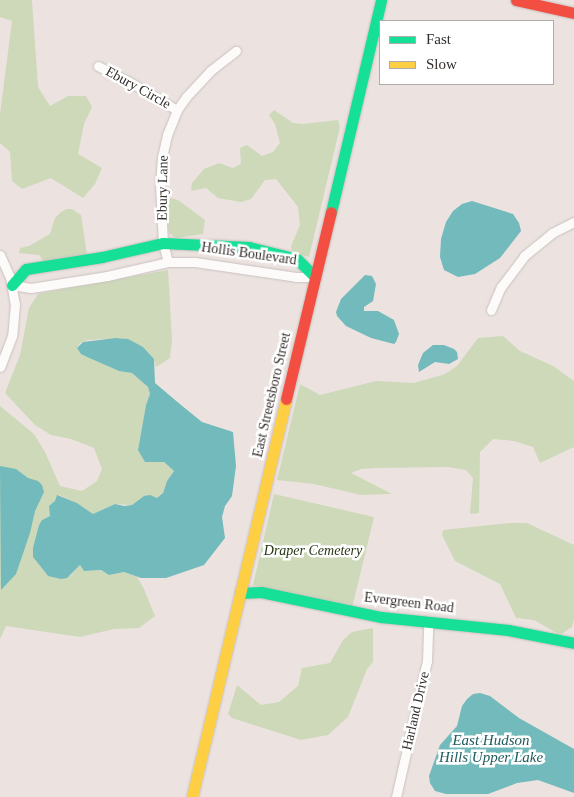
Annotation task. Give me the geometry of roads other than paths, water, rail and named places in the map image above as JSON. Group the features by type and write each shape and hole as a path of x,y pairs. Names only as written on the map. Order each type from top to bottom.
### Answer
{"main road":[{"name":"East Streetsboro Street","path":"192,797 381,0"},
{"path":"516,0 574,13"},
{"name":"Hollis Boulevard","path":"12,285 26,270 102,257 163,243 249,246 297,259 315,277"},
{"name":"Evergreen Road","path":"240,593 261,592 373,616 508,630 574,643"}],"street":[{"name":"Ebury Lane","path":"168,262 163,243 162,156 167,135 177,110 196,85 236,51"},
{"name":"Ebury Circle","path":"98,66 177,110"},
{"path":"491,310 501,288 524,256 552,234 574,222"},
{"path":"0,255 12,285 14,304 13,326 9,347 0,367"},
{"name":"Hollis Boulevard","path":"12,285 31,288 107,276 168,262 195,262 296,277 315,277"},
{"name":"Harland Drive","path":"396,797 427,661 428,623"}],"water":[{"path":"472,201 513,214 519,223 521,231 500,258 475,274 458,277 444,270 440,257 441,239 446,222 453,211 462,204"},
{"path":"365,275 372,276 376,284 373,301 364,307 364,311 378,311 394,320 399,334 394,344 371,338 346,326 337,316 336,312 341,299"},
{"path":"116,338 128,339 143,347 154,359 155,383 202,422 233,432 236,466 232,496 225,506 222,517 225,538 204,565 166,578 141,578 124,572 109,575 101,570 84,571 80,565 67,578 61,579 48,576 33,557 33,548 39,525 42,520 50,516 49,506 55,501 57,495 77,503 93,514 115,504 132,505 144,496 150,495 157,498 163,493 167,481 174,471 164,462 145,462 138,450 146,405 150,394 148,387 132,373 119,371 87,357 81,354 77,348 83,342"},
{"path":"433,345 444,345 454,349 457,352 458,359 449,364 435,362 419,372 418,365 423,353"},
{"path":"0,466 16,469 28,478 38,481 42,485 44,492 35,511 30,533 16,574 1,590"},
{"name":"East Hudson Hills Upper Lake","path":"480,693 490,696 519,718 574,749 574,793 538,780 517,783 488,794 446,794 435,791 430,783 429,776 440,745 457,726 462,706 467,699 473,694"}],"park label":[{"name":"Draper Cemetery","path":"313,551"}]}
